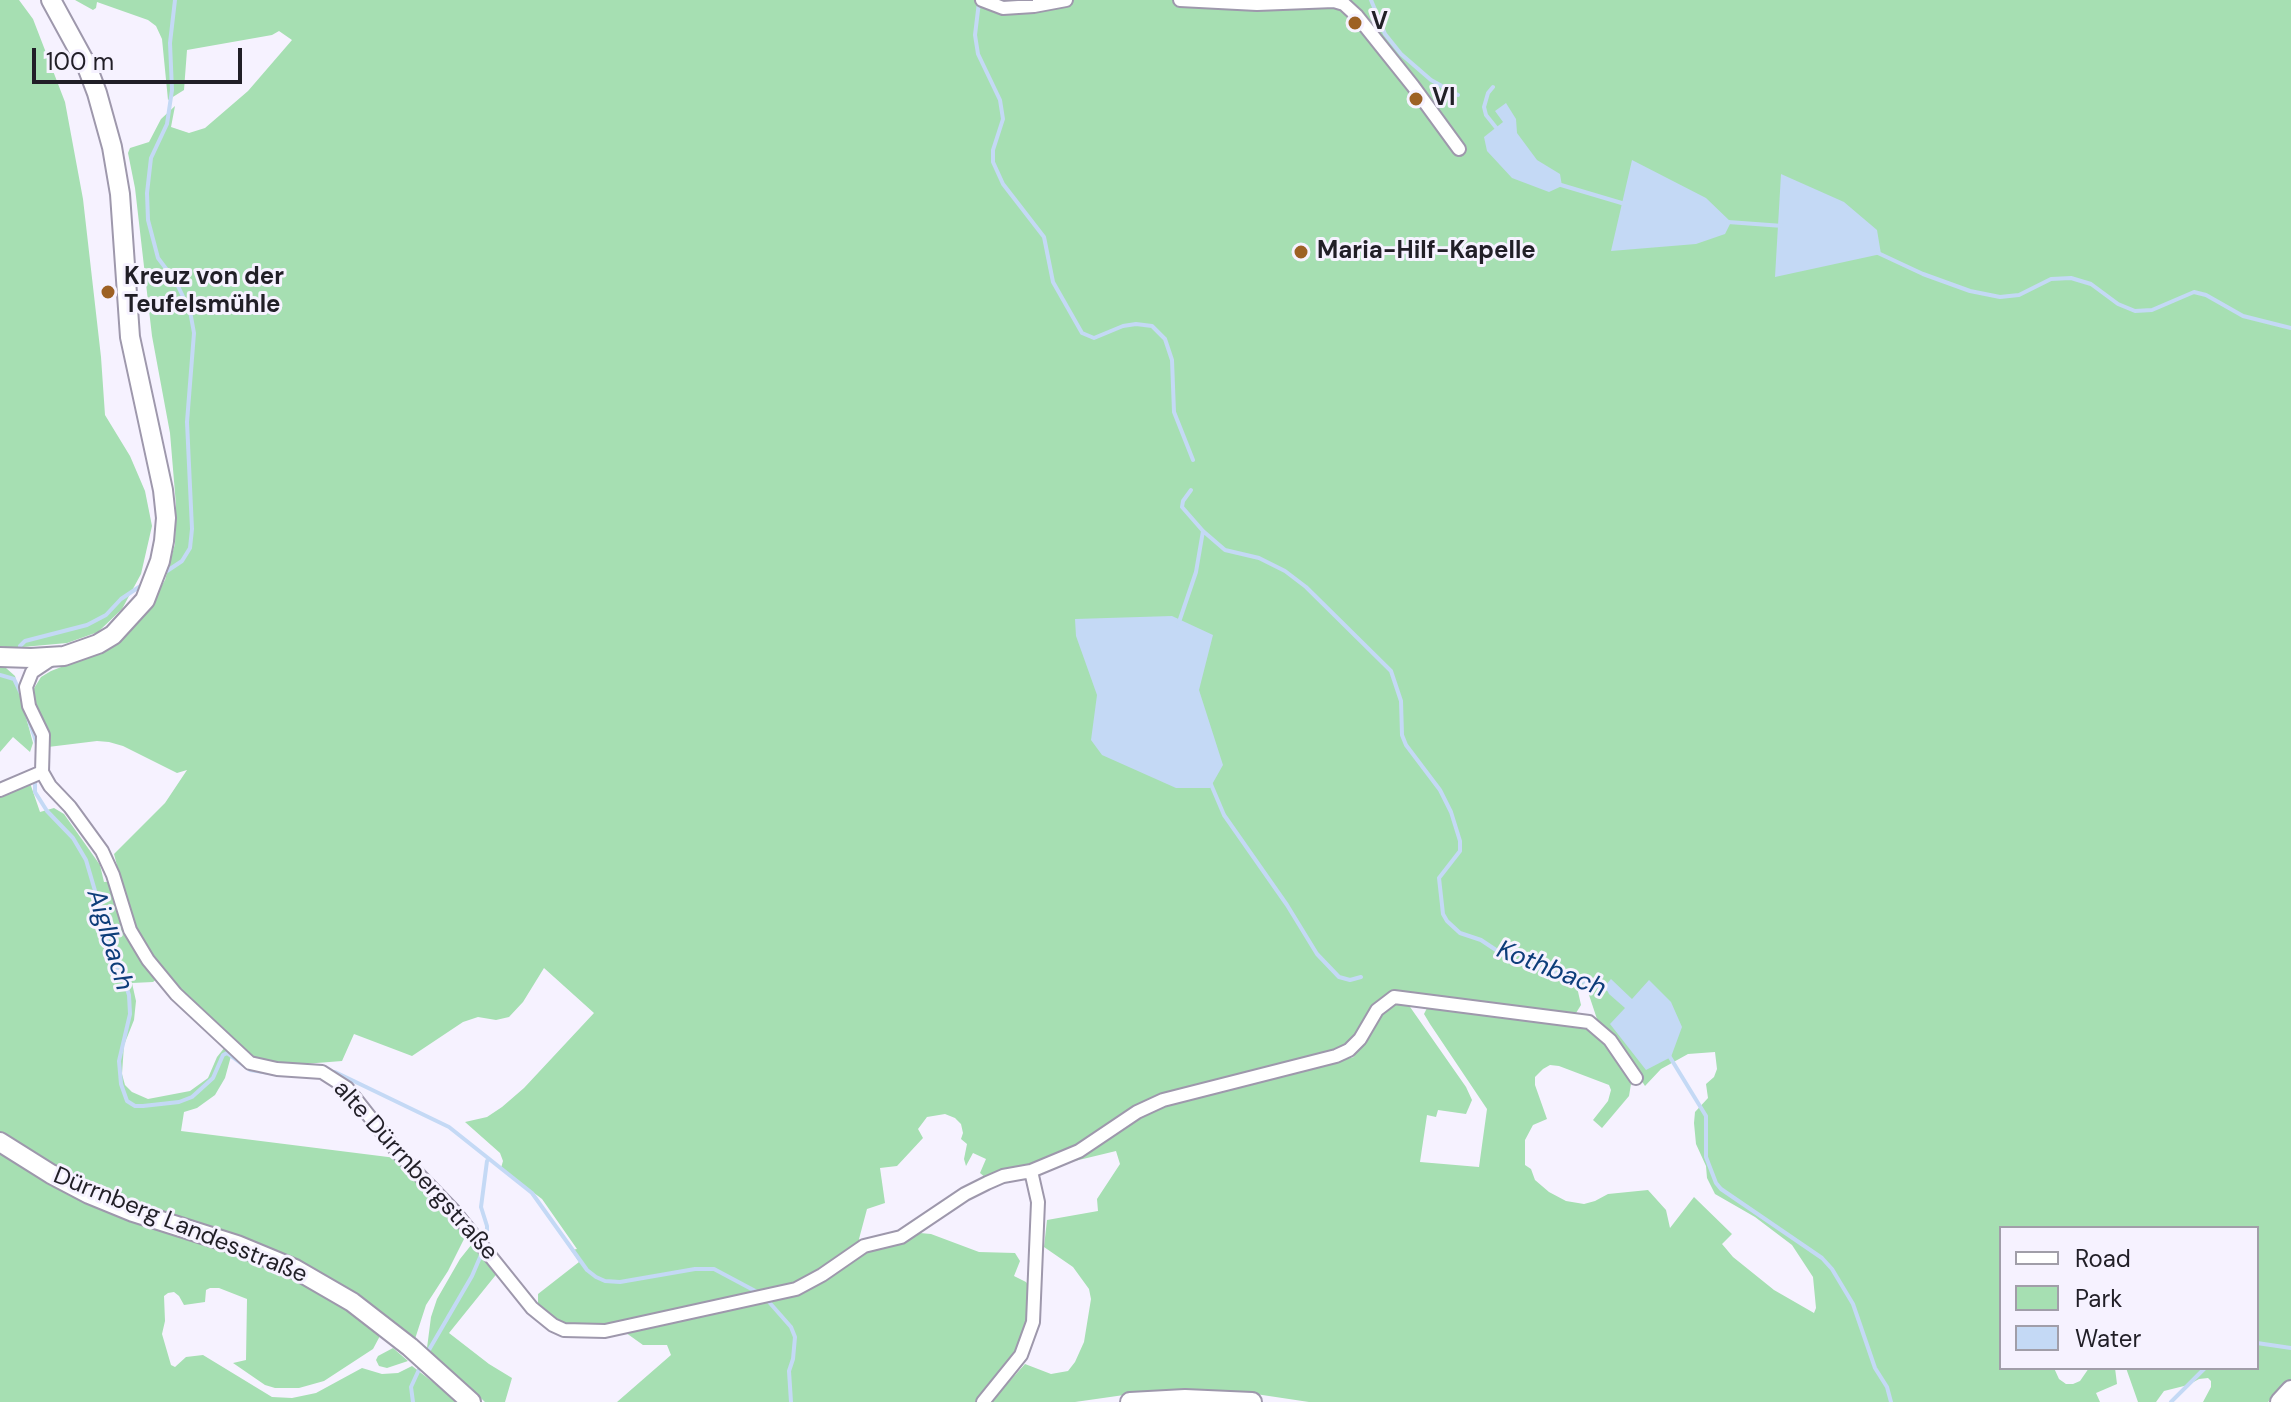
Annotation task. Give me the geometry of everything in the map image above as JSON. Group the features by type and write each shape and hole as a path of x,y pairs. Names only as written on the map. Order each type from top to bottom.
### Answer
{"main road":[{"path":"3,657 56,657 81,651 113,635 145,600 164,541 166,518 163,490 130,337 120,194 112,147 86,64 51,0"},
{"name":"Dürrnberg Landesstraße","path":"0,1142 89,1194 133,1212 237,1245 295,1269 352,1302 410,1347 471,1402"},
{"path":"2280,1402 2291,1390"},
{"path":"1130,1402 1185,1399 1252,1402"}],"street":[{"path":"987,2 1019,8 1066,0"},
{"path":"1180,0 1257,4 1334,1 1344,4 1413,86 1459,149"},
{"path":"0,790 37,774 43,735 26,696 28,678 24,666 3,657"},
{"path":"28,678 38,667 56,657"},
{"name":"alte Dürrnbergstraße","path":"37,774 71,809 102,851 130,930 148,960 176,994 250,1063 277,1069 322,1072 343,1084 399,1154 454,1211 532,1308 553,1325 577,1332 605,1331 786,1292 822,1275 864,1246 901,1237 965,1194 1003,1176 1031,1171 1079,1151 1137,1112 1163,1100 1336,1056 1349,1050 1360,1039 1377,1010 1394,997 1589,1022 1610,1040 1636,1078"},
{"path":"983,1402 1021,1355 1033,1322 1038,1202 1031,1171"}],"green space":[{"path":"0,0 19,0 33,19 65,102 83,199 105,415 130,456 145,491 152,526 141,574 122,609 98,632 67,643 12,648 0,646"},
{"path":"75,0 2291,0 2291,1379 2268,1402 2203,1402 2211,1387 2208,1378 2164,1391 2156,1402 2138,1402 2127,1370 2259,1370 2259,1226 1999,1226 1999,1370 2055,1370 2059,1379 2073,1384 2080,1381 2088,1370 2115,1370 2117,1384 2096,1393 2100,1402 1309,1402 1249,1393 1183,1392 1124,1395 1075,1402 991,1402 1025,1364 1051,1374 1068,1371 1084,1342 1091,1299 1089,1289 1073,1267 1044,1247 1047,1220 1098,1211 1097,1199 1120,1164 1116,1151 1054,1166 1085,1152 1141,1115 1162,1105 1354,1057 1354,1037 1344,1046 1328,1053 1190,1087 1149,1101 1050,1160 986,1178 980,1173 986,1159 973,1153 966,1166 967,1144 961,1139 961,1124 945,1114 927,1117 918,1129 923,1138 897,1166 880,1168 885,1203 867,1209 859,1239 866,1250 920,1233 931,1234 979,1252 1015,1253 1020,1261 1014,1276 1030,1288 1026,1331 1014,1358 976,1402 617,1402 671,1355 667,1345 643,1345 615,1325 565,1326 538,1305 538,1294 579,1262 571,1250 577,1249 542,1199 501,1168 503,1161 500,1153 465,1122 487,1117 502,1107 524,1088 594,1013 544,968 523,1002 509,1017 496,1020 478,1017 463,1022 412,1056 354,1034 342,1061 291,1065 262,1062 251,1057 164,973 153,982 132,983 136,1001 134,1020 124,1045 122,1074 125,1085 132,1092 148,1099 190,1091 208,1078 225,1047 230,1051 225,1078 215,1095 197,1108 184,1112 181,1131 396,1158 438,1200 465,1237 426,1305 415,1339 324,1274 243,1239 96,1189 42,1161 0,1132 0,793 30,783 40,812 54,808 64,814 100,865 104,882 121,881 114,854 165,803 187,770 177,773 109,742 48,747 33,690 41,677 79,660 127,631 149,607 165,580 175,544 176,505 170,433 152,336 128,153 130,148 149,142 161,119 175,106 171,127 189,133 205,128 248,91 292,40 279,31 272,35 187,50 184,90 168,100 162,39 156,26 148,20 97,2 93,10","holes":["1577,987 1588,992 1597,1019 1645,1086 1661,1069 1688,1054 1715,1052 1717,1069 1706,1084 1708,1098 1695,1112 1694,1123 1696,1144 1706,1166 1707,1178 1715,1194 1755,1217 1792,1245 1813,1277 1814,1313 1774,1290 1733,1257 1722,1244 1732,1234 1694,1197 1670,1228 1666,1210 1648,1190 1608,1194 1584,1204 1566,1201 1535,1180 1531,1169 1525,1165 1525,1140 1533,1125 1547,1119 1535,1085 1535,1077 1543,1069 1550,1065 1559,1066 1609,1085 1608,1101 1593,1120 1602,1128 1629,1096 1632,1078 1627,1068 1612,1047 1590,1028 1428,1006 1424,1014 1487,1109 1479,1167 1420,1162 1427,1115 1436,1117 1438,1110 1466,1114 1472,1100 1401,994 1568,1016 1576,1013 1581,1005"]},
{"path":"0,667 15,676 33,743 30,752 13,737 0,752"},
{"path":"0,1151 303,1282 339,1301 381,1334 373,1349 324,1381 299,1388 275,1388 265,1385 233,1363 246,1360 247,1299 219,1288 210,1288 206,1290 205,1302 184,1305 174,1292 164,1296 162,1334 171,1365 175,1367 186,1357 203,1355 272,1397 292,1398 316,1393 362,1368 382,1374 398,1373 412,1366 459,1402 0,1402"},
{"path":"472,1244 499,1271 449,1333 512,1378 505,1402 485,1402 427,1348 437,1299"},
{"path":"393,1348 408,1361 387,1368 379,1366 378,1356"}],"water":[{"path":"1506,103 1516,119 1517,133 1537,160 1560,174 1562,186 1549,192 1512,178 1487,151 1484,137 1503,122 1495,111"},
{"path":"1632,160 1706,198 1731,222 1725,234 1696,244 1611,251"},
{"path":"1781,174 1844,202 1877,230 1881,254 1775,277"},
{"path":"1172,616 1213,635 1199,690 1223,765 1210,788 1176,788 1102,755 1091,740 1097,695 1076,636 1075,619"},
{"path":"1611,979 1632,999 1649,980 1671,1002 1682,1027 1671,1057 1646,1070 1610,1024 1625,1008 1609,994 1605,986"}],"waterway":[{"path":"164,573 182,561 190,548 192,529 187,422 194,333 190,311 176,282 158,258 148,220 147,193 151,158 167,124 172,90 170,43 175,0"},
{"path":"1371,0 1385,34 1401,54 1431,80 1458,95"},
{"name":"Kothbach","path":"979,2 975,35 978,54 1000,100 1003,119 993,150 993,162 1003,184 1044,237 1053,282 1082,333 1094,338 1136,324 1152,326 1165,339 1172,360 1174,412 1193,460"},
{"path":"1493,87 1484,107 1486,115 1498,130"},
{"path":"1561,185 1625,204"},
{"path":"1728,222 1783,226"},
{"path":"1878,253 1970,291 2000,297 2019,295 2051,279 2071,278 2091,284 2118,304 2135,311 2152,310 2194,292 2206,295 2243,316 2291,328"},
{"name":"Kothbach","path":"1191,490 1182,507 1203,531 1225,550 1259,558 1285,571 1306,587 1391,671 1401,701 1402,735 1406,745 1440,790 1460,841 1460,851 1439,878 1443,914 1447,921 1460,933 1481,940 1511,960 1608,989"},
{"name":"Kothbach","path":"1178,625 1196,572 1203,531"},
{"path":"20,646 25,641 87,625 106,615 121,599 145,583"},
{"name":"Aiglbach","path":"0,675 14,679 23,698"},
{"name":"Aiglbach","path":"27,715 37,744"},
{"name":"Aiglbach","path":"35,776 35,792 47,811 73,838 86,860 105,925 109,956 129,995 130,1014 119,1061 121,1084 127,1101 143,1106 179,1102 192,1097 213,1078 223,1055 227,1053 250,1070 276,1074"},
{"name":"Kothbach","path":"1210,782 1224,815 1317,954 1339,977 1350,980 1361,977"},
{"name":"Kothbach","path":"1668,1054 1706,1116 1706,1157 1716,1183 1822,1258 1832,1269 1853,1304 1875,1368 1887,1387 1891,1402"},
{"name":"Aiglbach","path":"335,1072 449,1127 532,1193 587,1270 596,1277 620,1282 695,1269 714,1269 759,1293"},
{"path":"426,1355 472,1276 487,1241 487,1226 481,1207 487,1161"},
{"name":"Aiglbach","path":"769,1302 791,1327 795,1337 789,1371 791,1402"},
{"path":"2259,1343 2291,1348"},
{"path":"413,1402 411,1387 422,1363"},
{"path":"2171,1402 2203,1370"}],"place":[{"name":"V","path":"1355,23"},
{"name":"VI","path":"1416,99"},
{"name":"Maria-Hilf-Kapelle","path":"1301,252"},
{"name":"Kreuz von der Teufelsmühle","path":"108,292"}]}
